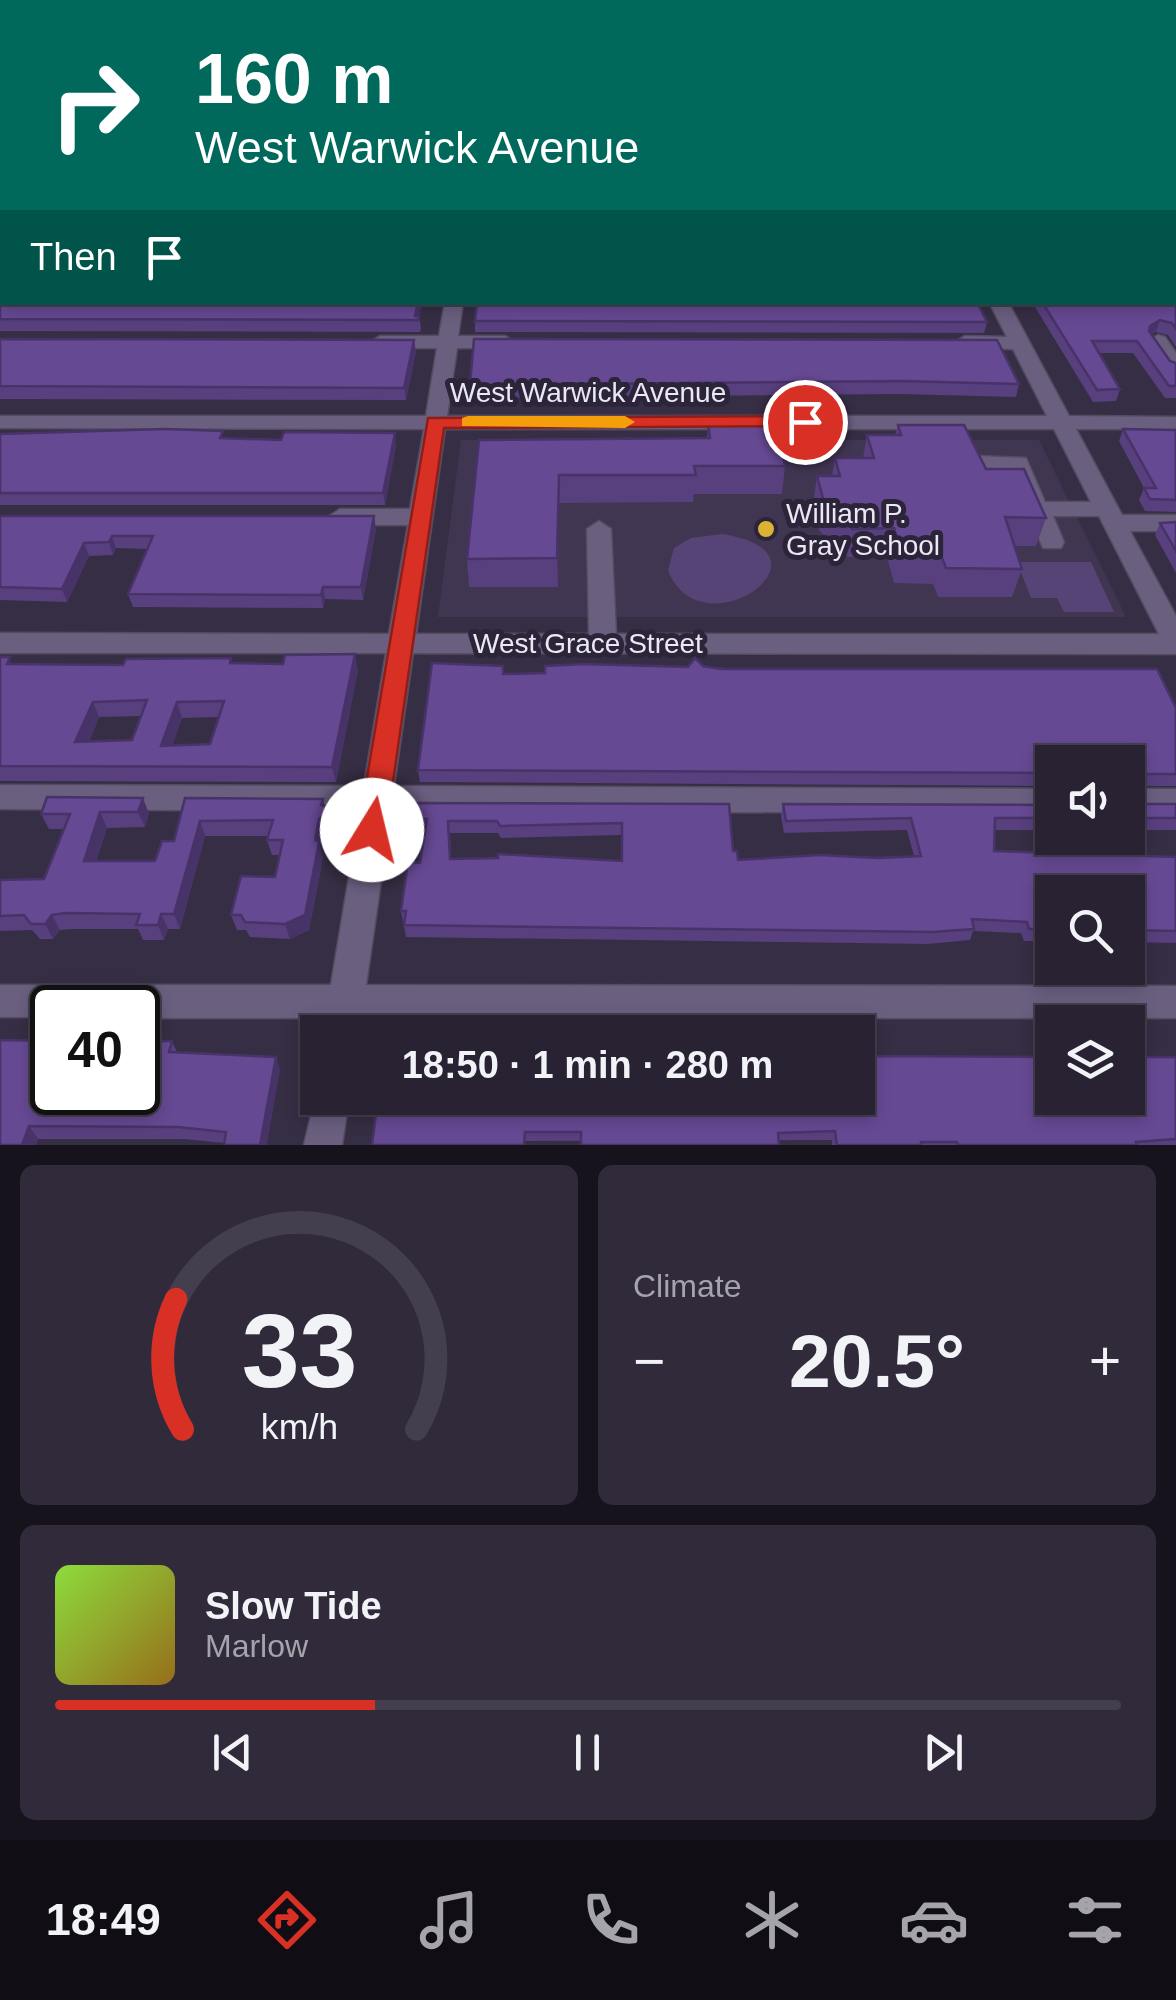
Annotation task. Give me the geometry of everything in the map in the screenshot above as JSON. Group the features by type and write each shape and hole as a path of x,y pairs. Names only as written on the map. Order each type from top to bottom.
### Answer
{"street":[{"path":"343,1015 454,305"},
{"path":"1000,305 1176,642"},
{"path":"1176,341 1158,341 1176,368"},
{"path":"364,342 530,342"},
{"path":"936,342 1019,342"},
{"name":"West Warwick Avenue","path":"0,422 1176,423"},
{"path":"978,463 1018,463 1052,542"},
{"path":"1038,510 1176,523"},
{"path":"312,517 420,517"},
{"path":"600,529 603,643"},
{"name":"West Grace Street","path":"0,643 1176,642"},
{"path":"0,797 1035,801"},
{"path":"1145,801 1176,801"},
{"path":"0,1000 303,1015"},
{"path":"454,1015 1176,1002"},
{"path":"324,1145 328,1115"}],"shaded area":[{"name":"William P. Gray School","path":"461,440 1039,440 1126,617 438,617"},
{"path":"722,534 757,544 770,560 768,576 754,591 732,601 707,603 685,594 668,570 674,548 691,538"},
{"path":"1017,562 1091,562 1114,612 1064,612 1057,598 1031,598"}],"building":[{"path":"0,305 417,305 415,316 419,316 418,320 0,319"},
{"path":"477,305 978,305 987,322 475,321"},
{"path":"1044,305 1176,305 1176,329 1172,323 1160,320 1149,331 1170,361 1176,363 1176,386 1169,386 1137,341 1092,341 1120,389 1097,390"},
{"path":"0,339 414,340 404,388 0,386"},
{"path":"474,339 997,340 1019,384 903,381 470,385"},
{"path":"708,424 776,424 785,466 694,466 696,475 559,475 557,558 467,559 479,440 710,438"},
{"path":"898,425 964,425 986,469 1024,469 1046,518 1005,517 1022,569 946,568 941,555 901,555 894,528 852,529 847,508 829,508 817,476 840,476 835,458 874,458 867,435 901,435"},
{"path":"1123,429 1176,430 1176,500 1150,499 1144,488 1156,488"},
{"path":"223,431 220,438 281,440 284,432 395,433 383,493 0,493 0,434"},
{"path":"0,516 374,516 361,587 323,587 321,595 128,594 153,536 112,536 109,542 84,543 62,589 0,587"},
{"path":"1176,522 1176,551 1160,523"},
{"path":"355,654 332,767 0,766 0,657 10,657 7,664 123,665 126,659 231,658 230,663 283,664 285,655","holes":["147,700 132,740 75,742 93,702","224,701 210,744 161,746 177,702"]},
{"path":"695,658 703,666 721,669 1157,669 1176,708 1176,774 1145,774 1145,745 1035,745 1035,773 418,770 432,663 503,666 503,674 545,673 545,666 584,664 688,667"},
{"path":"47,797 143,798 138,812 100,812 84,861 155,861 162,841 174,841 185,798 323,799 321,805 337,808 319,819 315,840 319,842 305,915 285,924 245,922 241,915 231,915 241,876 275,877 283,840 267,840 273,820 200,821 174,914 161,914 158,925 136,925 140,914 65,913 52,915 45,924 31,924 24,915 0,916 0,880 44,879 70,814 41,814"},
{"path":"415,803 729,804 733,851 737,851 738,860 820,855 878,858 921,856 911,818 786,821 783,804 1035,805 1035,818 995,818 994,851 1176,857 1176,931 1145,930 1145,875 1035,875 1035,929 1029,929 1027,922 972,919 974,929 932,932 404,925 406,911 401,911 408,862 420,863 427,819 413,819","holes":["448,821 497,821 500,826 622,823 622,861 498,854 498,858 450,859"]},
{"path":"1145,804 1176,804 1176,818 1145,818"},
{"path":"0,1040 30,1041 30,1115 160,1115 160,1041 172,1041 169,1052 276,1057 260,1145 224,1145 226,1132 178,1127 29,1126 22,1145 0,1145"},
{"path":"875,1056 1035,1057 1035,1115 1145,1115 1145,1057 1176,1057 1176,1139 1136,1142 1137,1145 837,1145 835,1131 778,1133 779,1145 581,1145 581,1132 525,1132 524,1145 372,1145 376,1115 875,1115"}],"slow traffic":[{"path":"468,422 625,422"}],"place":[{"name":"William P. Gray School","path":"766,529"}],"route":[{"path":"372,830 435,422 805,422"}]}
